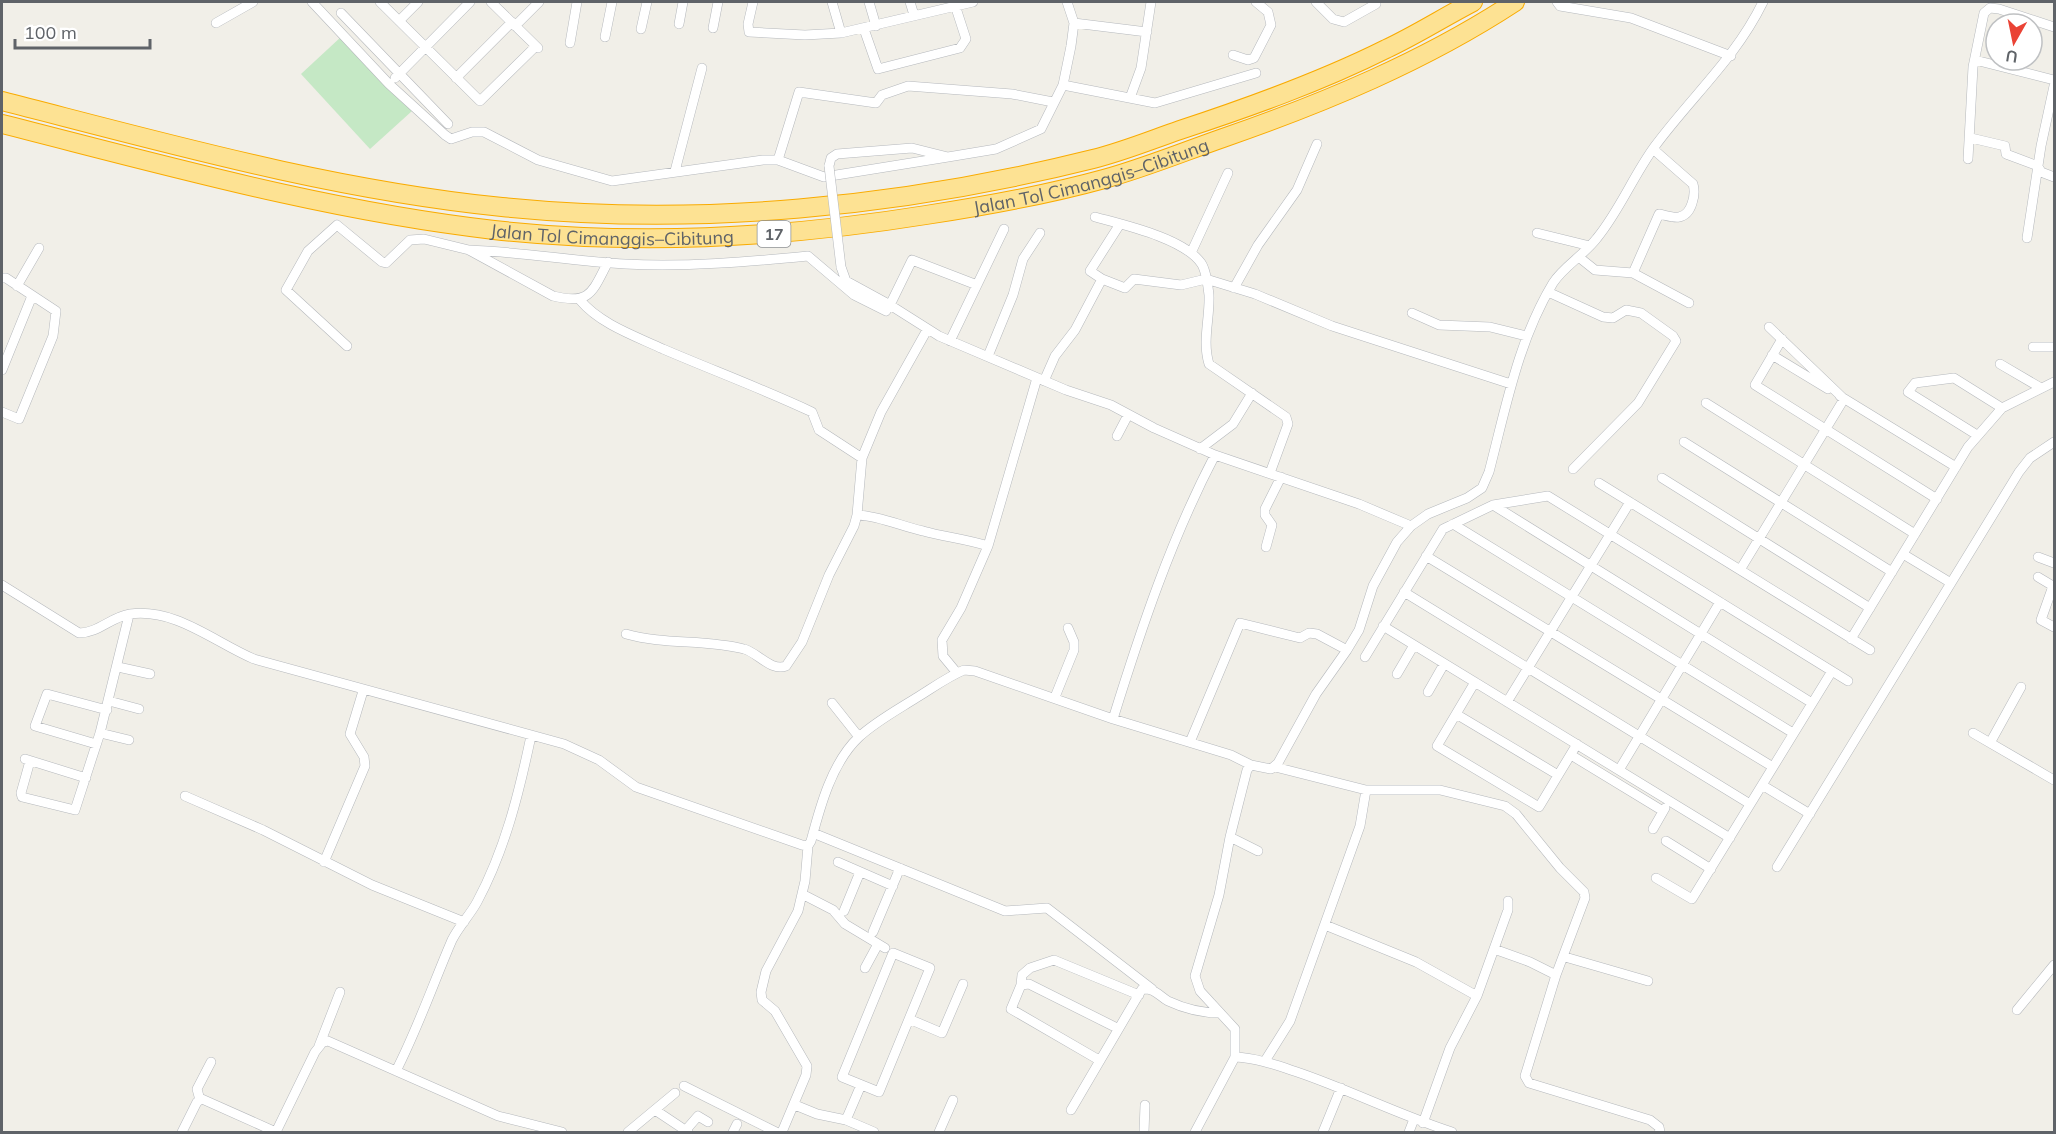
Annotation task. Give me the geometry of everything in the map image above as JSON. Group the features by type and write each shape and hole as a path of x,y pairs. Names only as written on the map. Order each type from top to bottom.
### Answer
{"highway":[{"name":"Jalan Tol Cimanggis–Cibitung","path":"2,100 235,160 374,189 501,207 612,214 710,214 848,204 979,184 1096,159 1277,96 1385,50 1473,2"},
{"name":"Jalan Tol Cimanggis–Cibitung","path":"2,124 233,182 372,213 496,230 611,238 716,239 856,226 982,206 1103,179 1277,119 1383,74 1488,19 1515,2"}],"street":[{"path":"216,23 253,2"},
{"path":"312,2 434,128 454,138 477,131 489,134 538,160 612,181 764,160 777,160 824,177 996,149 1041,129 1063,85 1074,23 1067,2"},
{"path":"380,2 480,101 538,47 491,2"},
{"path":"399,21 418,2"},
{"path":"389,84 470,2"},
{"path":"456,78 539,2"},
{"path":"570,43 578,2"},
{"path":"605,37 612,2"},
{"path":"641,29 647,2"},
{"path":"679,24 683,2"},
{"path":"713,28 718,2"},
{"path":"753,2 748,24 749,32 805,36 864,29 955,4 973,2"},
{"path":"832,2 841,33"},
{"path":"869,2 876,26"},
{"path":"910,2 914,15"},
{"path":"1130,98 1141,68 1151,2"},
{"path":"1233,55 1248,60 1254,58 1271,25 1268,12 1256,2"},
{"path":"1316,2 1333,19 1344,22 1376,4 1373,2"},
{"path":"1557,2 1560,6 1631,18 1731,56"},
{"path":"1275,767 1316,694 1359,630 1372,586 1389,555 1411,526 1428,514 1467,498 1482,488 1489,472 1511,384 1526,336 1548,292 1563,270 1580,258 1613,217 1635,175 1653,149 1677,117 1731,56 1748,32 1763,2"},
{"path":"864,29 876,67 886,69 964,45 966,39 955,4"},
{"path":"1968,159 1975,60 1984,13 1990,8 2055,27"},
{"path":"341,14 448,124"},
{"path":"1074,23 1147,32"},
{"path":"1975,60 2055,80"},
{"path":"675,171 702,68"},
{"path":"1063,85 1155,103 1256,73"},
{"path":"777,160 799,92 876,103 882,95 908,86 1012,94 1053,102"},
{"path":"2027,238 2038,166 2048,139 2055,86"},
{"path":"1971,138 2005,146 2006,154 2038,166 2041,172 2055,177"},
{"path":"1234,288 1258,245 1297,190 1317,144"},
{"path":"948,157 912,148 837,154 831,158 829,166 841,267 846,281 890,305 927,330 950,341 1040,379 1111,405 1200,449 1359,504 1411,526"},
{"path":"1633,273 1659,214 1679,217 1686,214 1694,198 1693,183 1653,149"},
{"path":"1191,253 1228,173"},
{"path":"1095,217 1144,231 1191,253 1202,265 1209,295 1206,353 1209,364 1280,411 1288,424 1270,473"},
{"path":"1120,224 1090,271 1102,279 1125,288 1134,279 1181,285 1206,279 1306,313 1332,326 1511,384"},
{"path":"347,346 286,290 298,265 319,239 337,225 386,263 410,240 416,238 469,250 525,252 608,262 737,263 808,256 854,295 886,311 912,260 977,285"},
{"path":"950,341 1004,229"},
{"path":"988,356 1013,295 1023,259 1040,233"},
{"path":"1537,233 1590,246"},
{"path":"17,286 39,248"},
{"path":"469,250 553,296 580,300 590,296 608,262"},
{"path":"1580,258 1595,270 1633,273 1689,303"},
{"path":"2,278 6,278 56,310 53,336 19,419 2,412"},
{"path":"957,673 943,656 942,640 961,608 988,546 1040,379 1075,330 1102,279"},
{"path":"1548,292 1603,317 1613,318 1626,310 1641,313 1673,336 1676,341 1638,404 1573,470"},
{"path":"2,370 32,296"},
{"path":"580,300 589,310 646,341 812,412 819,430 862,458"},
{"path":"1412,313 1439,325 1490,327 1526,336"},
{"path":"1769,327 1844,399"},
{"path":"626,634 647,640 745,649 776,666 786,666 801,642 858,515 862,458 881,412 927,330"},
{"path":"1782,339 1755,385 1937,498"},
{"path":"2033,347 2055,347"},
{"path":"1773,355 1956,467"},
{"path":"2000,364 2041,388"},
{"path":"1977,435 1908,392 1916,383 1954,378 2002,408"},
{"path":"1851,639 1977,435 2002,408 2055,382"},
{"path":"1200,449 1233,424 1252,393"},
{"path":"1740,570 1844,399"},
{"path":"1706,403 1915,534"},
{"path":"1118,436 1128,415"},
{"path":"1684,442 1892,572"},
{"path":"1777,867 2019,472 2030,458 2055,442"},
{"path":"1113,719 1138,638 1174,540 1215,455"},
{"path":"1266,547 1272,525 1265,515 1265,509 1281,477"},
{"path":"1662,478 1870,608"},
{"path":"1599,483 1869,650"},
{"path":"1365,657 1443,529 1493,505 1548,496 1848,681"},
{"path":"1507,702 1630,502"},
{"path":"1493,505 1812,703"},
{"path":"858,515 879,518 924,532 959,537 988,546"},
{"path":"1453,524 1793,734"},
{"path":"1903,554 1951,583"},
{"path":"1426,556 1773,767"},
{"path":"2038,556 2055,563"},
{"path":"2038,577 2053,586 2042,620 2055,627"},
{"path":"2,585 79,633 95,630 129,615 162,616 188,624 234,651 254,659 580,751 644,790 808,846"},
{"path":"1404,592 1750,804"},
{"path":"1619,770 1720,602"},
{"path":"86,778 27,760 21,793 22,796 75,810 86,778 96,744 100,734 108,706 129,615"},
{"path":"1190,742 1240,623 1300,638 1309,633 1317,633 1347,650"},
{"path":"1383,626 1730,838"},
{"path":"1055,697 1074,650 1074,642 1068,628"},
{"path":"1397,674 1414,645"},
{"path":"1428,692 1444,664"},
{"path":"118,667 150,674"},
{"path":"782,1132 807,1075 807,1066 775,1011 762,1000 761,992 766,971 798,910 809,858 808,846 838,766 859,737 964,670 975,671 1113,719 1231,755 1251,765 1275,767 1366,790 1440,790 1504,806 1516,814 1554,861 1584,892 1583,907 1556,975 1525,1076 1529,1083 1650,1120 1659,1127 1660,1132"},
{"path":"1656,878 1692,899 1832,671"},
{"path":"1475,682 1437,746 1539,807 1577,744"},
{"path":"1990,743 2021,687"},
{"path":"324,862 365,766 364,757 350,734 363,691"},
{"path":"96,744 35,726 46,694 108,706 139,709"},
{"path":"832,704 859,737"},
{"path":"1456,714 1558,775"},
{"path":"1973,733 2055,780"},
{"path":"100,734 129,740"},
{"path":"396,1071 428,1004 452,942 477,902 500,851 518,795 531,736"},
{"path":"1570,755 1663,811"},
{"path":"1195,1132 1235,1057 1235,1029 1200,991 1195,976 1219,895 1230,837 1247,770 1251,765"},
{"path":"1762,785 1810,814"},
{"path":"1265,1061 1290,1021 1325,925 1335,890 1360,826 1366,790"},
{"path":"185,796 263,830 372,885 464,922"},
{"path":"1653,829 1669,801"},
{"path":"813,833 1005,911 1047,908 1167,1000 1202,1013 1220,1013"},
{"path":"1230,837 1257,851"},
{"path":"1666,841 1710,869"},
{"path":"838,862 893,886"},
{"path":"873,932 900,868"},
{"path":"844,911 860,872"},
{"path":"802,894 833,910 845,924 882,946 865,968"},
{"path":"1409,1132 1418,1121 1450,1048 1477,996 1508,910 1508,902"},
{"path":"1325,925 1416,962 1477,996"},
{"path":"1494,949 1556,975"},
{"path":"893,952 930,968 909,1019 879,1092 842,1077 893,952"},
{"path":"1565,957 1648,981"},
{"path":"1099,1060 1011,1009 1021,985 1022,975 1030,968 1054,960 1139,994"},
{"path":"2017,1010 2055,965"},
{"path":"909,1019 942,1033 963,984"},
{"path":"1021,985 1029,984 1117,1028"},
{"path":"1071,1110 1117,1028 1142,989 1152,989"},
{"path":"200,1100 206,1100 276,1132 319,1046 340,992"},
{"path":"319,1046 323,1042 334,1042 498,1116 562,1132"},
{"path":"1235,1057 1265,1061 1452,1132"},
{"path":"182,1132 200,1100 197,1089 211,1062"},
{"path":"846,1120 861,1085"},
{"path":"684,1086 776,1132"},
{"path":"1323,1132 1341,1088"},
{"path":"629,1131 675,1093"},
{"path":"939,1132 953,1100"},
{"path":"795,1105 817,1114 846,1120 874,1132"},
{"path":"1144,1132 1145,1105"},
{"path":"655,1110 687,1132 698,1116 708,1122"}],"green space":[{"path":"342,36 412,111 370,149 301,74"}]}
